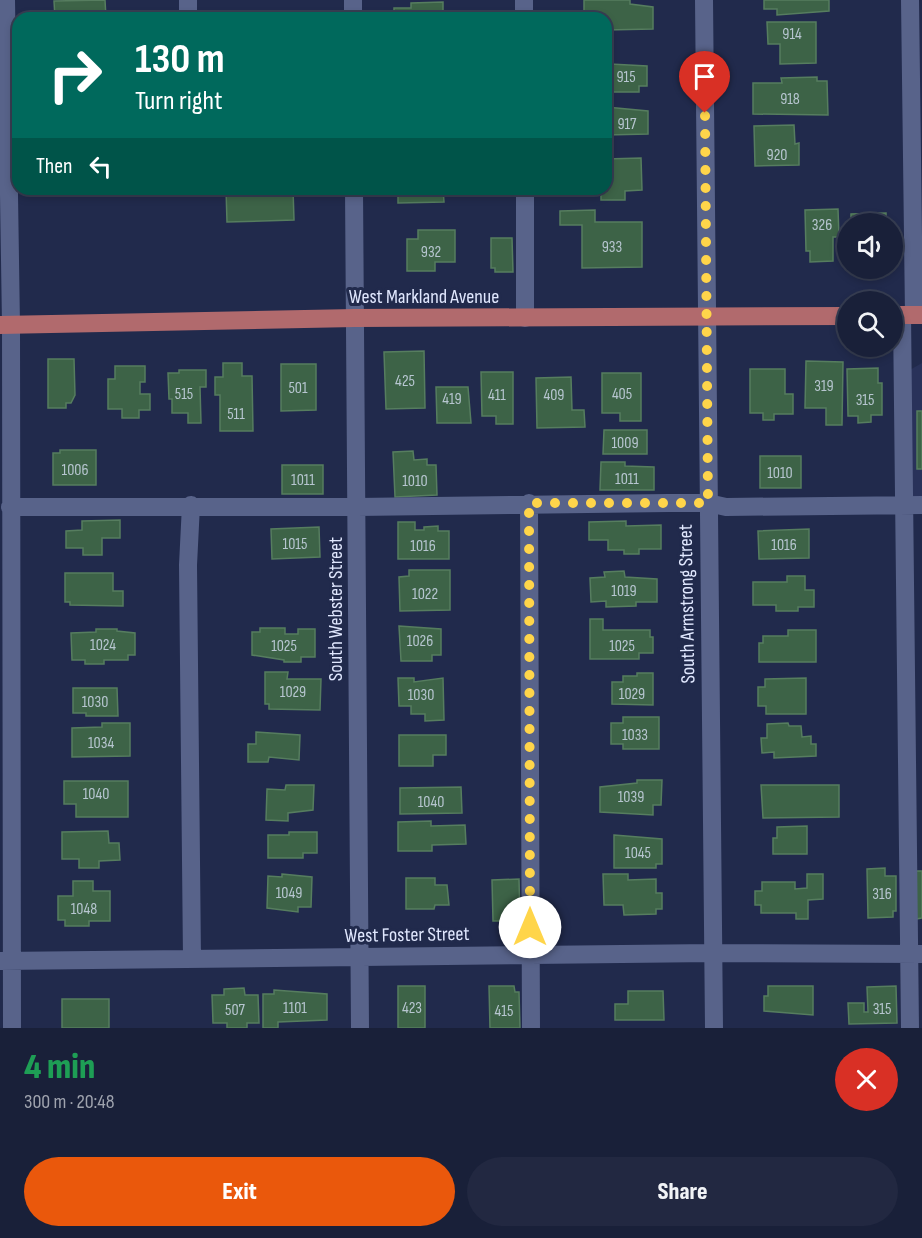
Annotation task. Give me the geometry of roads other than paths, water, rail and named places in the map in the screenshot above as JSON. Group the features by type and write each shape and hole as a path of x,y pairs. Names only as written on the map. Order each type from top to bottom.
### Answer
{"main road":[{"name":"West Markland Avenue","path":"5,325 355,318 837,316"}],"street":[{"path":"6,0 8,78 5,325 10,507 6,961 12,1028"},
{"name":"South Armstrong Street","path":"704,0 714,1028"},
{"path":"910,0 908,315 913,505 916,954 910,1028"},
{"name":"South Webster Street","path":"354,195 360,1028"},
{"path":"525,195 525,318"},
{"path":"10,507 191,505 357,507 529,503 708,503 726,507 913,505"},
{"path":"529,503 531,1028"},
{"path":"191,505 189,576 192,959"},
{"name":"West Foster Street","path":"6,961 713,953 916,954"}]}
